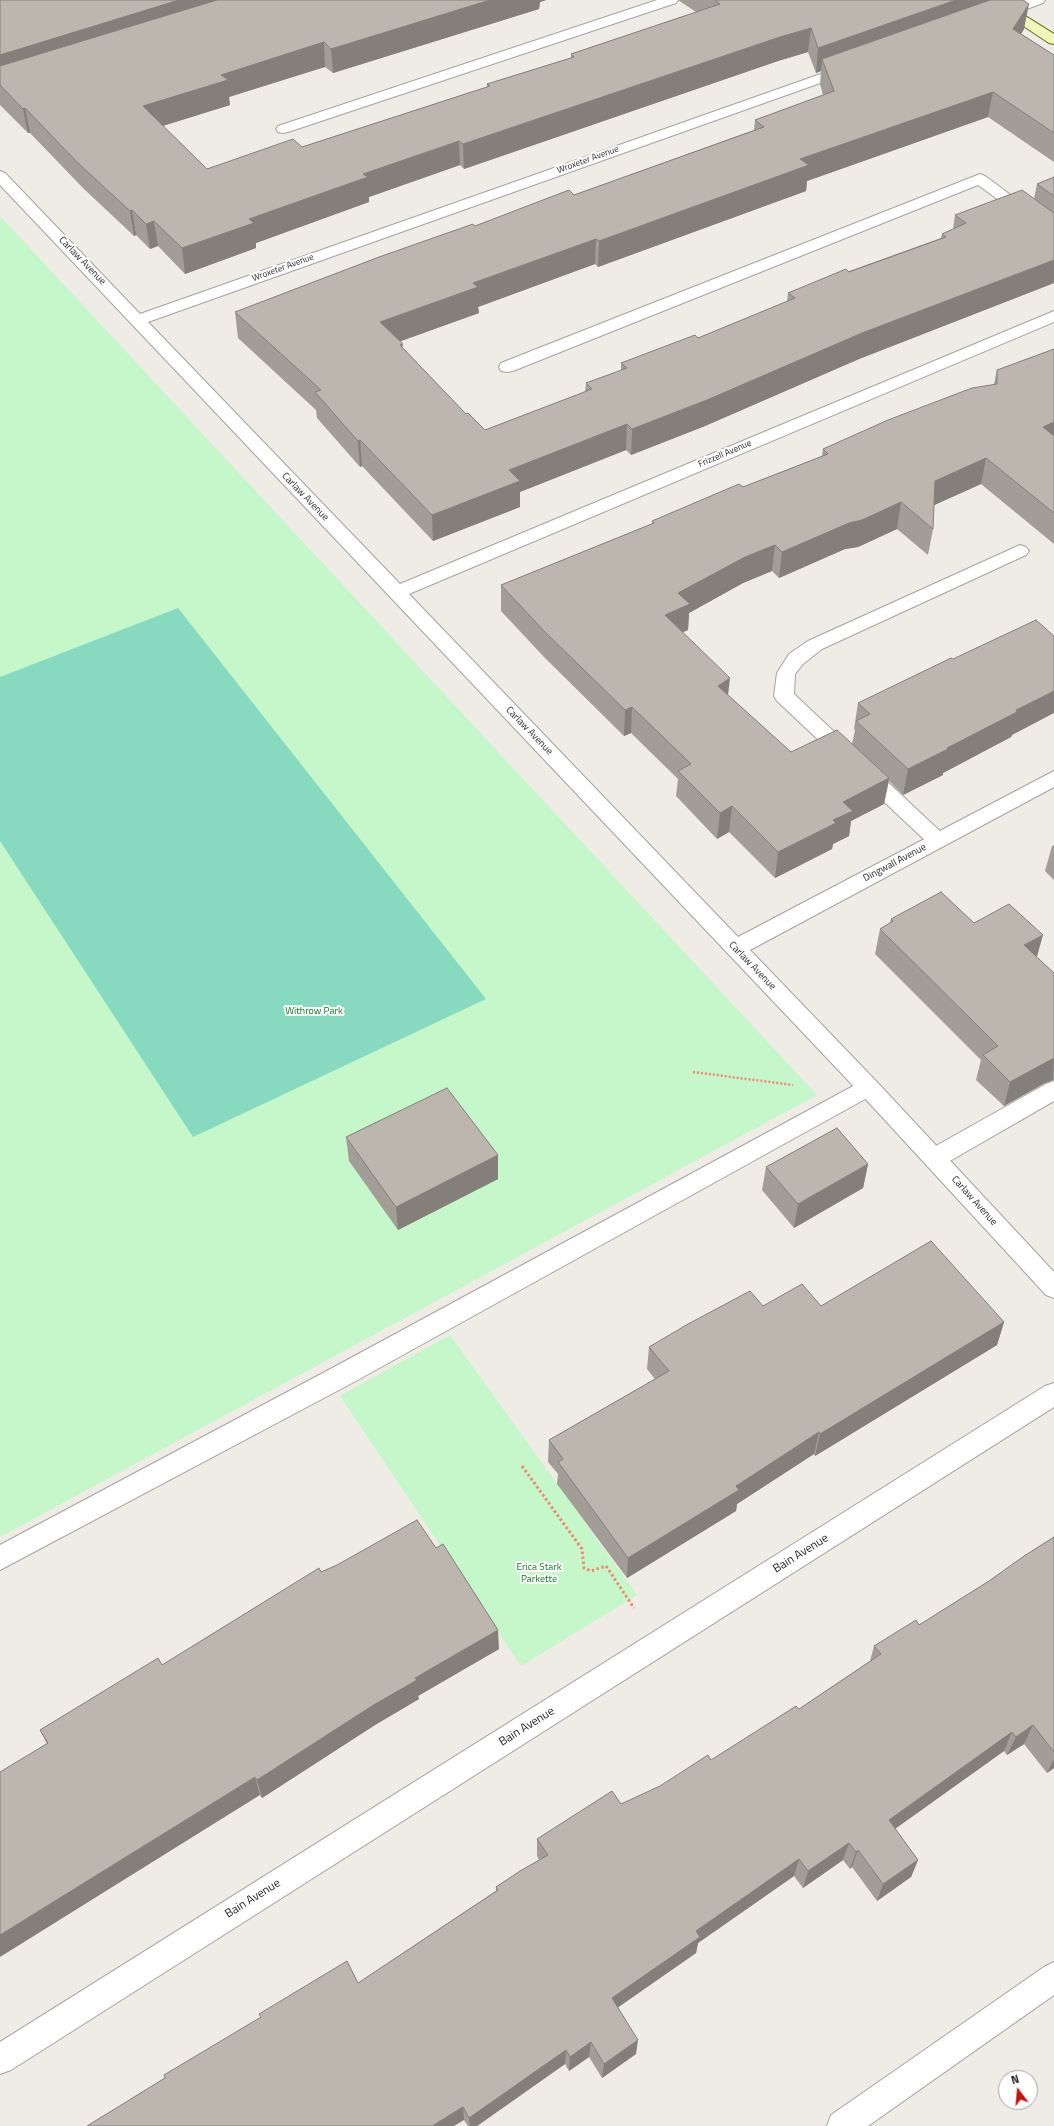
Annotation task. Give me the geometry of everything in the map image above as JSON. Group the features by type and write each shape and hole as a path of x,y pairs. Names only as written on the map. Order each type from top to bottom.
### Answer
{"main road":[{"path":"990,0 1054,40"}],"street":[{"path":"283,129 670,0"},
{"path":"988,18 1038,0"},
{"name":"Wroxeter Avenue","path":"138,320 863,63"},
{"name":"Carlaw Avenue","path":"0,176 868,1087 1054,1288"},
{"path":"507,367 980,179 1054,234"},
{"name":"Frizzell Avenue","path":"397,592 1054,316"},
{"path":"937,840 784,696 786,673 796,659 815,645 1020,551"},
{"name":"Dingwall Avenue","path":"735,948 1054,778"},
{"path":"0,1558 352,1370 868,1087"},
{"path":"935,1158 1054,1090"},
{"name":"Bain Avenue","path":"0,2059 1054,1394"},
{"path":"842,2126 1054,1977"}],"path":[{"path":"693,1072 794,1085"},
{"path":"522,1466 582,1549 584,1568 591,1571 606,1566 634,1608"}],"green space":[{"name":"Withrow Park","path":"0,216 817,1095 0,1537"},
{"path":"178,608 486,999 193,1137 0,841 0,677"},
{"name":"Erica Stark Parkette","path":"450,1335 637,1595 521,1666 340,1396"}],"building":[{"path":"0,0 179,0 0,55"},
{"path":"217,0 490,0 331,49 324,42 221,75 228,80 143,106 207,169 293,139 302,147 490,86 487,84 574,57 571,54 720,4 715,0 956,0 818,48 811,28 780,37 463,144 459,141 363,174 368,177 249,219 254,223 182,248 154,221 146,224 132,210 130,211 78,163 25,108 23,109 0,85 0,66"},
{"path":"990,0 1023,0 1029,4 1013,29 1054,55 1054,133 993,92 800,159 809,165 599,241 596,239 473,283 478,287 380,322 403,344 400,345 466,414 468,413 485,430 592,389 586,383 627,368 621,363 695,335 698,338 795,298 788,293 846,269 849,272 946,237 942,234 966,223 955,215 1022,190 1054,213 1054,260 862,333 707,400 632,429 627,424 509,470 520,481 432,515 360,440 358,441 315,392 321,390 235,312 379,257 473,224 475,226 569,190 574,195 764,127 755,120 834,91 822,59"},
{"path":"1054,177 1054,196 1037,184"},
{"path":"1054,349 1054,422 1043,427 1054,436 1054,513 986,458 935,481 933,529 901,502 862,520 849,523 782,552 775,545 745,557 678,593 690,604 665,615 730,678 718,686 791,752 837,730 889,778 843,802 853,811 833,820 836,823 778,852 732,806 720,813 678,771 691,764 632,707 625,710 544,631 501,585 654,523 652,521 739,484 743,487 828,454 823,449 888,420 972,388 997,384 997,370"},
{"path":"1036,620 1054,636 1054,691 1016,710 1017,712 908,769 856,721 870,714 858,703 951,658 953,659"},
{"path":"941,892 974,923 1009,904 1043,935 1024,945 1054,973 1054,1058 1010,1082 983,1055 998,1046 880,929 893,921 891,919"},
{"path":"447,1088 498,1155 396,1207 346,1137"},
{"path":"837,1128 868,1164 798,1204 766,1167"},
{"path":"931,1241 1004,1322 820,1434 819,1432 736,1486 739,1490 628,1558 558,1462 563,1459 549,1440 669,1371 649,1347 688,1324 750,1291 763,1306 802,1284 821,1306"},
{"path":"417,1520 436,1548 443,1544 498,1630 415,1678 417,1680 372,1706 257,1780 255,1777 0,1935 0,1772 48,1743 40,1730 158,1658 162,1665 319,1568 321,1572 337,1565"},
{"path":"1054,1537 1054,1752 1033,1725 1016,1737 1012,1732 889,1820 918,1860 883,1884 858,1850 856,1852 849,1843 808,1871 799,1859 696,1931 700,1937 612,1998 638,2040 604,2064 591,2042 570,2057 566,2050 469,2118 463,2107 432,2126 87,2126 165,2078 164,2075 261,2017 259,2014 347,1961 358,1983 498,1890 496,1887 548,1855 537,1839 612,1791 621,1804 660,1786 708,1755 711,1760 796,1706 799,1709 881,1654 874,1646 916,1620 919,1625 989,1581"}]}
